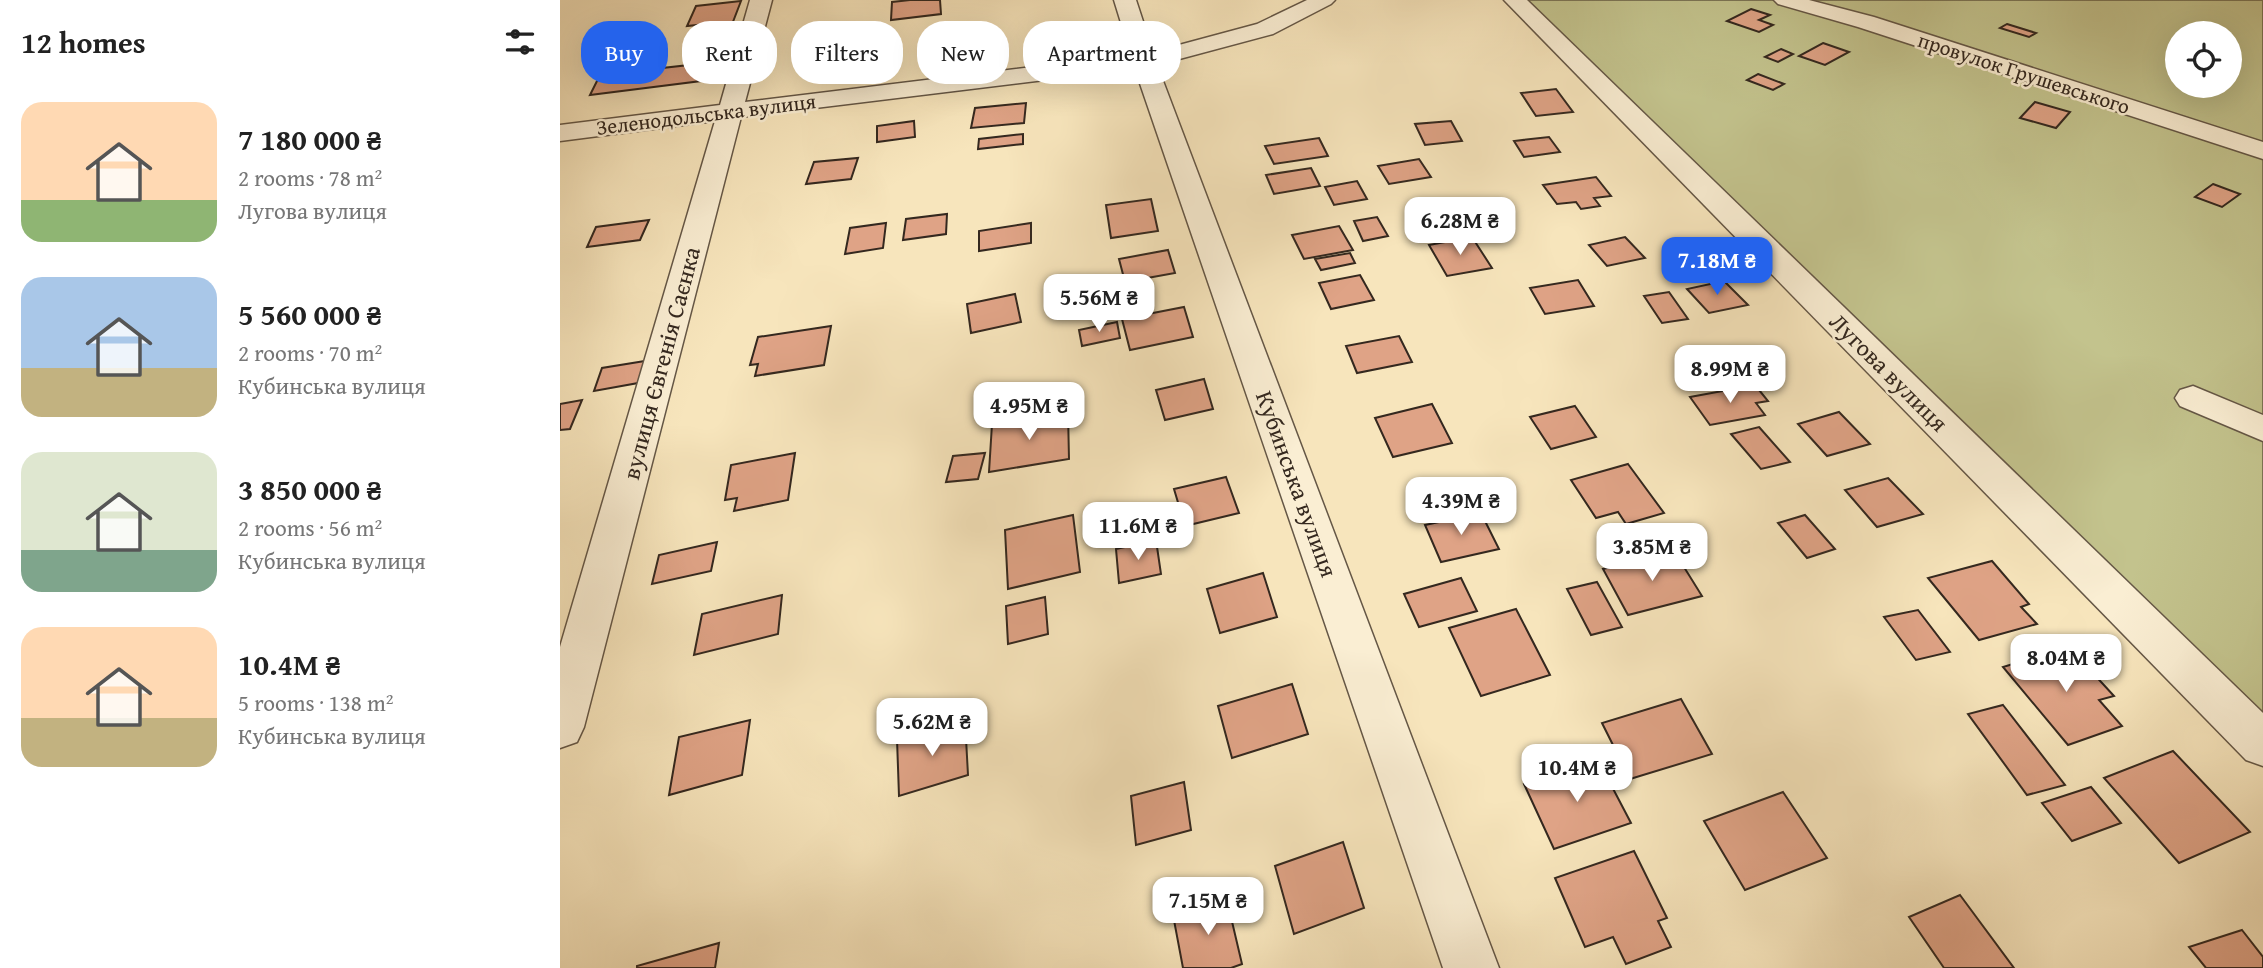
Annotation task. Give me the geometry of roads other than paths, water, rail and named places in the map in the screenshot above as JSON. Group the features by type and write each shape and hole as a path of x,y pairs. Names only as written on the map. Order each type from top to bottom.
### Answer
{"street":[{"name":"вулиця Євгенія Саєнка","path":"560,727 761,0"},
{"name":"Кубинська вулиця","path":"1125,0 1132,21"},
{"name":"Зеленодольська вулиця","path":"1181,51 1265,29 1324,0"},
{"name":"Лугова вулиця","path":"1515,0 2263,745"},
{"name":"провулок Грушевського","path":"1784,0 1867,22 2263,151"},
{"name":"Зеленодольська вулиця","path":"560,133 1023,76"},
{"name":"Кубинська вулиця","path":"1152,84 1471,968"},
{"path":"2193,398 2263,429"}]}
